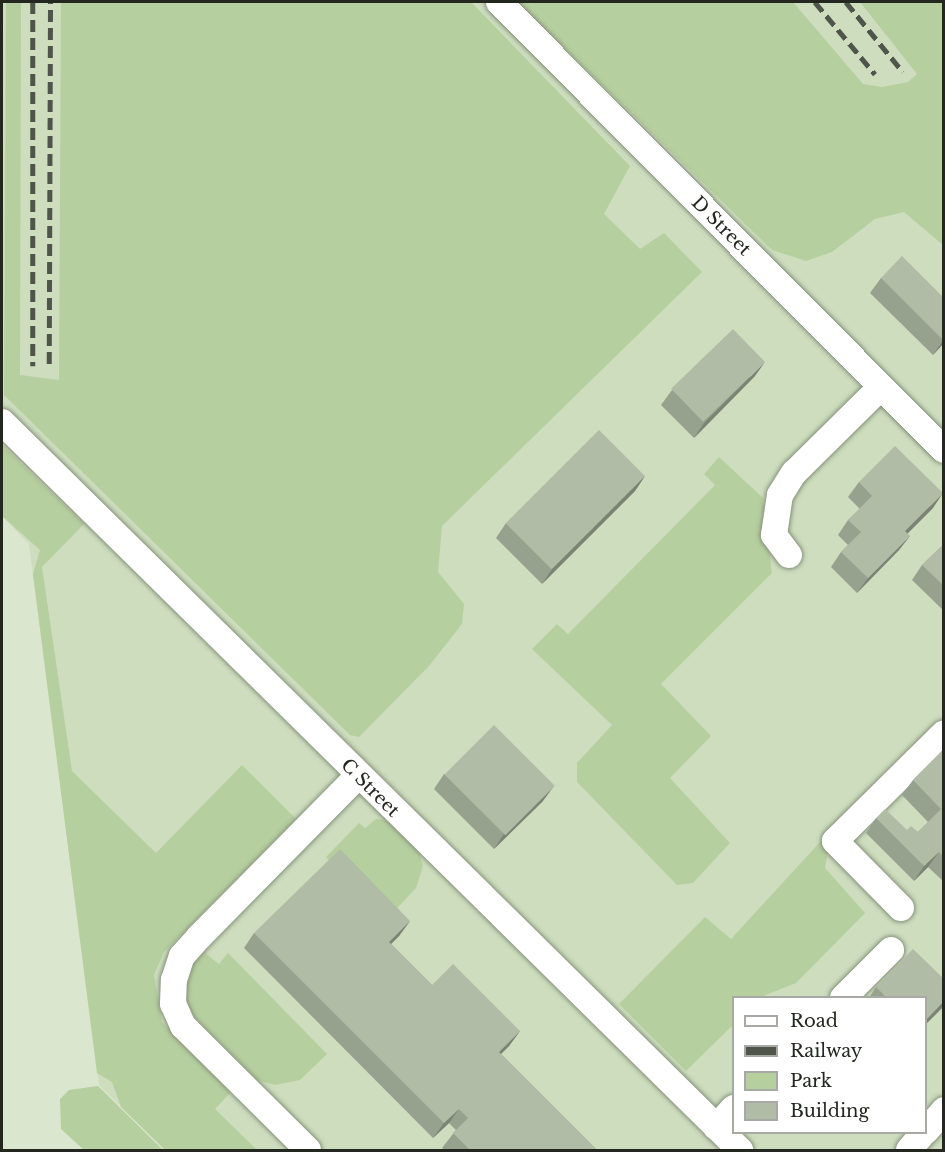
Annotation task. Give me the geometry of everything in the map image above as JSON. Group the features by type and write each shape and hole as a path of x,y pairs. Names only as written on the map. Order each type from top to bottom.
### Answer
{"lane":[{"name":"D Street","path":"499,2 944,450"},
{"path":"789,555 774,535 780,495 794,473 881,387"},
{"name":"C Street","path":"2,422 358,776 740,1150"},
{"path":"901,908 835,841 944,733"},
{"path":"308,1150 183,1026 173,1004 174,980 182,956 198,937 358,776"},
{"path":"845,996 891,950"},
{"path":"716,1127 732,1110"},
{"path":"927,1130 944,1110"},
{"path":"909,1150 923,1134"}],"shaded area":[{"path":"2,2 943,2 943,1150 165,1150 99,1085 29,544 2,516"}],"green space":[{"path":"6,2 21,2 20,375 59,380 61,2 471,2 630,166 604,214 640,249 664,233 702,272 442,526 438,572 464,604 462,624 429,666 359,737 350,735 4,395"},
{"path":"517,2 793,2 863,84 882,87 908,82 917,74 860,2 943,2 943,245 904,212 875,219 832,252 806,261 772,250"},
{"path":"2,445 84,524 42,567 72,771 156,853 242,765 296,819 164,952 154,975 162,1022 231,1092 215,1109 257,1150 165,1150 121,1107 112,1082 97,1073 33,574 40,550 2,516"},
{"path":"719,457 763,498 772,573 661,684 711,736 670,778 730,843 693,883 677,885 577,782 577,763 612,725 532,649 557,624 568,634 715,485 704,474"},
{"path":"376,819 387,820 418,848 423,866 416,888 385,921 326,857 359,823 365,828"},
{"path":"821,841 828,851 825,868 865,913 796,983 764,996 732,996 732,1026 686,1071 619,1004 705,917 731,939"},
{"path":"204,952 219,964 228,953 327,1054 300,1080 275,1085 257,1080 186,1008 183,990 189,965"},
{"path":"98,1086 163,1150 84,1150 61,1129 60,1099 69,1090"}],"building":[{"path":"902,256 944,298 943,340 881,278"},
{"path":"733,329 765,362 703,422 671,389"},
{"path":"599,430 645,476 552,569 506,523"},
{"path":"895,446 943,493 905,531 910,536 868,578 841,552 861,532 848,520 872,496 859,482"},
{"path":"944,544 944,586 922,565"},
{"path":"494,725 555,786 505,835 445,774"},
{"path":"944,749 944,857 939,852 924,866 876,818 885,809 907,830 911,826 918,832 941,809 913,780"},
{"path":"340,849 410,921 389,942 432,985 453,964 520,1031 499,1052 597,1150 470,1150 453,1133 468,1118 459,1109 444,1123 254,933"},
{"path":"913,949 944,979 944,1001 927,1019 927,996 885,996 876,987"}],"railway":[{"path":"33,2 33,366"},
{"path":"49,364 50,2"},
{"path":"815,2 875,74"},
{"path":"846,2 903,72"}]}
